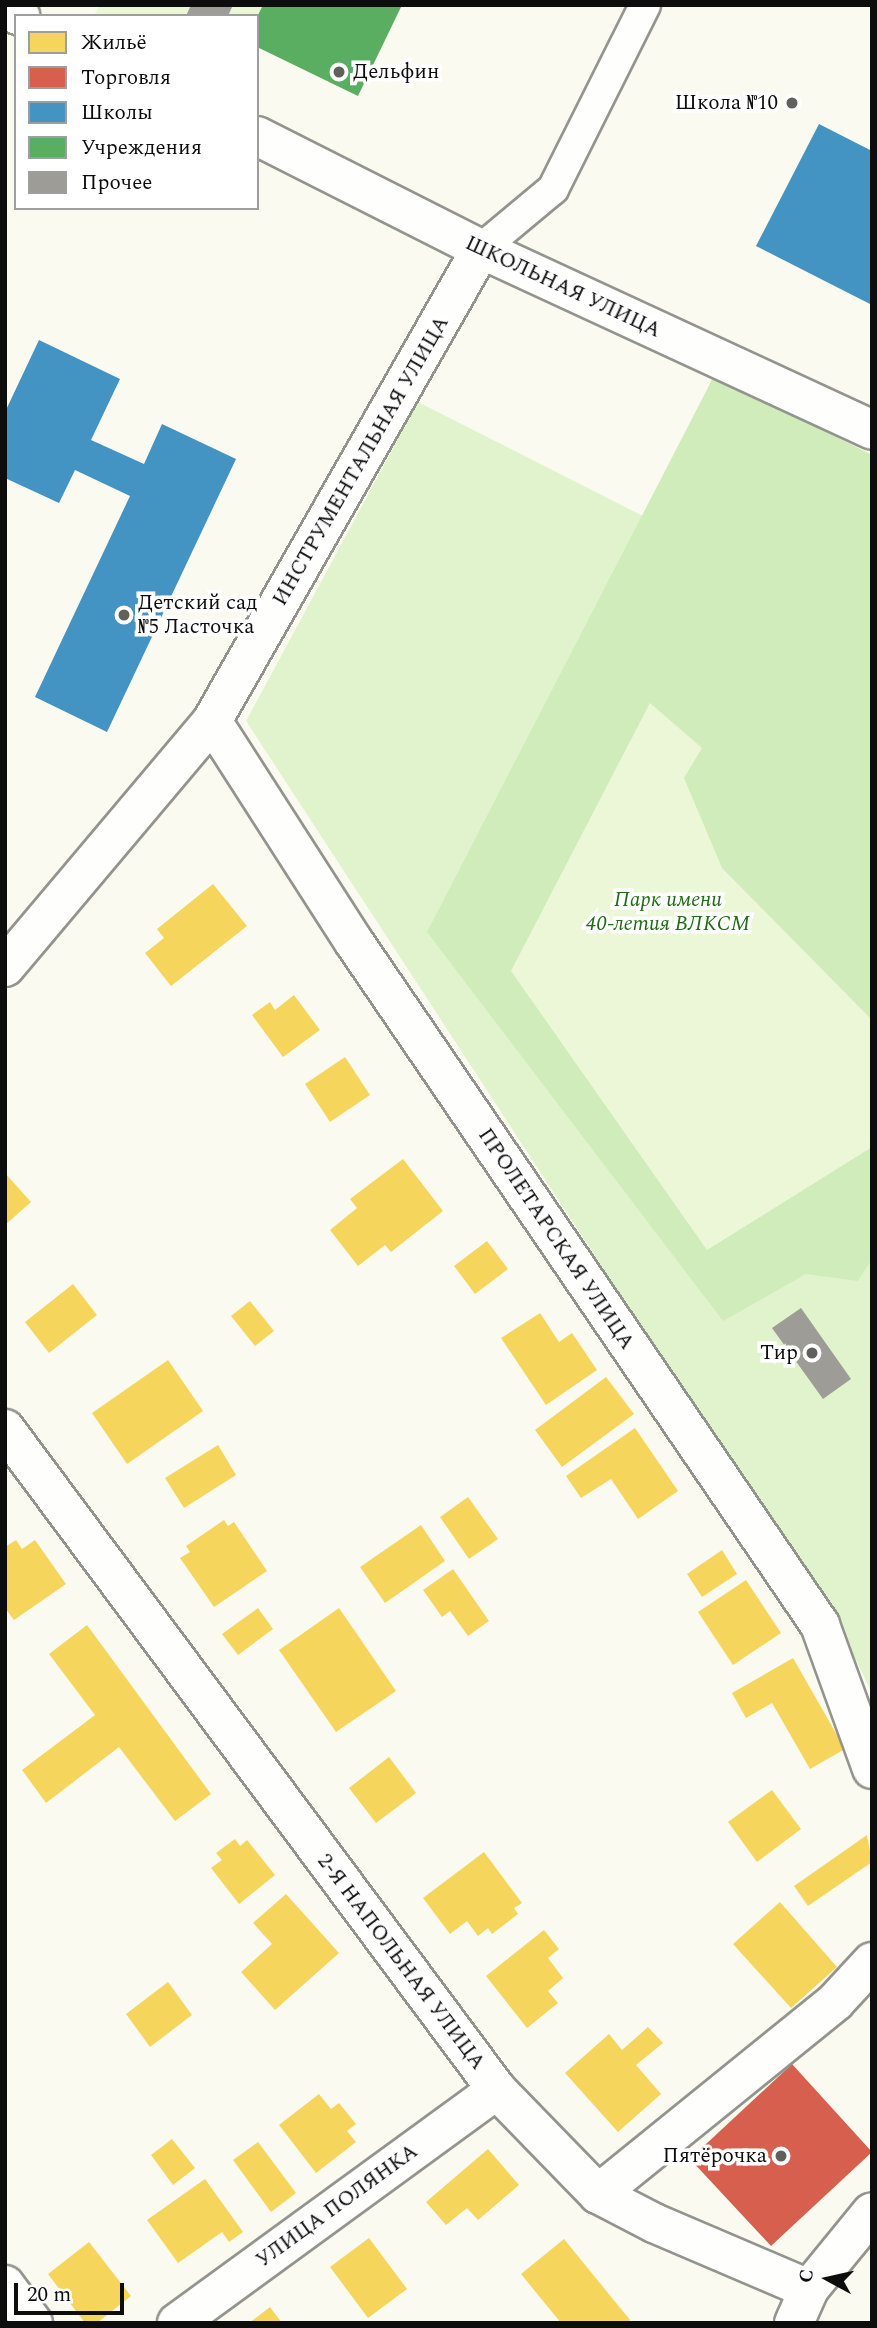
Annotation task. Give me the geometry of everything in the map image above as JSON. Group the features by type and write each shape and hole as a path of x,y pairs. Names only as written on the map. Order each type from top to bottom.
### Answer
{"street":[{"path":"481,249 553,189 645,5"},
{"name":"ШКОЛЬНАЯ УЛИЦА","path":"259,137 481,249 872,430"},
{"name":"ИНСТРУМЕНТАЛЬНАЯ УЛИЦА","path":"5,967 212,721 481,249"},
{"name":"ПРОЛЕТАРСКАЯ УЛИЦА","path":"212,721 370,965 820,1625 872,1769"},
{"name":"2-Я НАПОЛЬНАЯ УЛИЦА","path":"5,1429 497,2090 598,2194 654,2223 809,2289"},
{"path":"598,2194 836,2001 872,1962"},
{"name":"УЛИЦА ПОЛЯНКА","path":"177,2323 497,2090"},
{"path":"794,2323 809,2289 872,2212"},
{"path":"5,2286 33,2323"}],"green space":[{"path":"99,5 263,5 258,14 95,14"},
{"name":"Парк имени 40-летия ВЛКСМ","path":"714,376 872,455 872,1693 833,1613 777,1535 246,721 418,402 643,516"},
{"name":"Парк имени 40-летия ВЛКСМ","path":"714,376 872,455 872,1259 858,1281 806,1274 723,1321 427,932"},
{"path":"650,703 702,748 684,778 722,868 872,1020 872,1147 707,1250 511,971"}],"building: Жильё":[{"path":"213,884 247,926 171,986 145,953 164,938 157,929"},
{"path":"294,995 320,1030 283,1057 252,1015 270,1002 275,1010"},
{"path":"345,1057 370,1095 330,1122 305,1084"},
{"path":"403,1159 443,1211 391,1252 385,1245 358,1266 330,1230 357,1208 350,1199"},
{"path":"5,1173 31,1202 5,1225"},
{"path":"487,1241 508,1269 475,1294 454,1266"},
{"path":"73,1284 97,1315 49,1353 25,1322"},
{"path":"250,1301 274,1331 255,1346 231,1316"},
{"path":"540,1313 559,1342 572,1333 597,1370 546,1405 501,1338"},
{"path":"168,1360 203,1411 127,1464 92,1413"},
{"path":"606,1377 634,1414 562,1467 535,1430"},
{"path":"635,1428 678,1491 638,1519 611,1479 581,1498 566,1476"},
{"path":"218,1445 236,1475 184,1508 165,1478"},
{"path":"468,1497 498,1539 469,1559 440,1517"},
{"path":"224,1520 228,1526 234,1522 267,1571 214,1607 180,1558 190,1552 186,1546"},
{"path":"421,1525 445,1561 385,1603 360,1567"},
{"path":"16,1540 22,1549 35,1540 66,1584 14,1620 5,1608 5,1547"},
{"path":"722,1550 737,1574 702,1597 687,1574"},
{"path":"453,1569 489,1621 468,1636 450,1611 442,1617 423,1590"},
{"path":"746,1580 781,1633 733,1665 698,1612"},
{"path":"258,1608 273,1629 238,1655 222,1634"},
{"path":"339,1608 396,1691 336,1732 279,1650"},
{"path":"87,1625 211,1794 175,1821 119,1747 46,1803 22,1770 95,1715 49,1654"},
{"path":"793,1658 845,1749 810,1769 772,1703 746,1718 732,1693"},
{"path":"389,1757 416,1793 376,1823 349,1788"},
{"path":"772,1790 801,1829 757,1862 728,1822"},
{"path":"867,1835 872,1862 808,1906 794,1886"},
{"path":"235,1839 240,1846 247,1840 275,1875 239,1904 211,1868 222,1860 216,1853"},
{"path":"484,1852 522,1903 514,1908 518,1914 492,1934 488,1928 478,1936 467,1921 450,1934 423,1898"},
{"path":"286,1894 339,1953 275,2010 241,1972 272,1944 253,1923"},
{"path":"780,1902 837,1967 791,2008 733,1944"},
{"path":"544,1930 559,1949 548,1958 563,1978 548,1991 558,2003 527,2028 486,1976"},
{"path":"168,1982 192,2015 150,2047 126,2014"},
{"path":"648,2027 663,2043 636,2065 661,2094 618,2132 565,2073 609,2034 622,2050"},
{"path":"319,2094 331,2109 339,2103 356,2124 347,2131 356,2142 316,2173 279,2125"},
{"path":"172,2139 195,2168 173,2185 151,2155"},
{"path":"258,2142 296,2193 271,2212 233,2160"},
{"path":"488,2149 519,2185 478,2220 467,2208 446,2225 426,2202"},
{"path":"205,2179 243,2232 229,2242 222,2232 178,2263 147,2220"},
{"path":"369,2238 407,2289 368,2318 330,2267"},
{"path":"564,2239 630,2320 628,2323 561,2323 521,2274"},
{"path":"89,2242 131,2296 97,2323 85,2323 48,2274"},
{"path":"270,2307 282,2323 249,2323"}],"building: Торговля":[{"name":"Пятёрочка","path":"792,2064 872,2152 771,2246 690,2159"}],"building: Школы":[{"path":"819,124 872,151 872,305 756,246"},
{"path":"39,340 120,379 91,440 144,464 162,424 236,459 107,732 35,697 130,496 75,470 59,503 5,478 5,412"}],"building: Учреждения":[{"name":"Дельфин","path":"263,5 402,5 358,96 259,48 258,14"}],"building: Прочее":[{"path":"191,5 233,5 229,14 187,14"},
{"name":"Тир","path":"801,1308 851,1379 823,1399 772,1328"}],"place":[{"name":"Дельфин","path":"339,72"},
{"name":"Школа №10","path":"792,103"},
{"name":"Детский сад №5 Ласточка","path":"124,615"},
{"name":"Тир","path":"812,1353"},
{"name":"Пятёрочка","path":"781,2156"}]}
